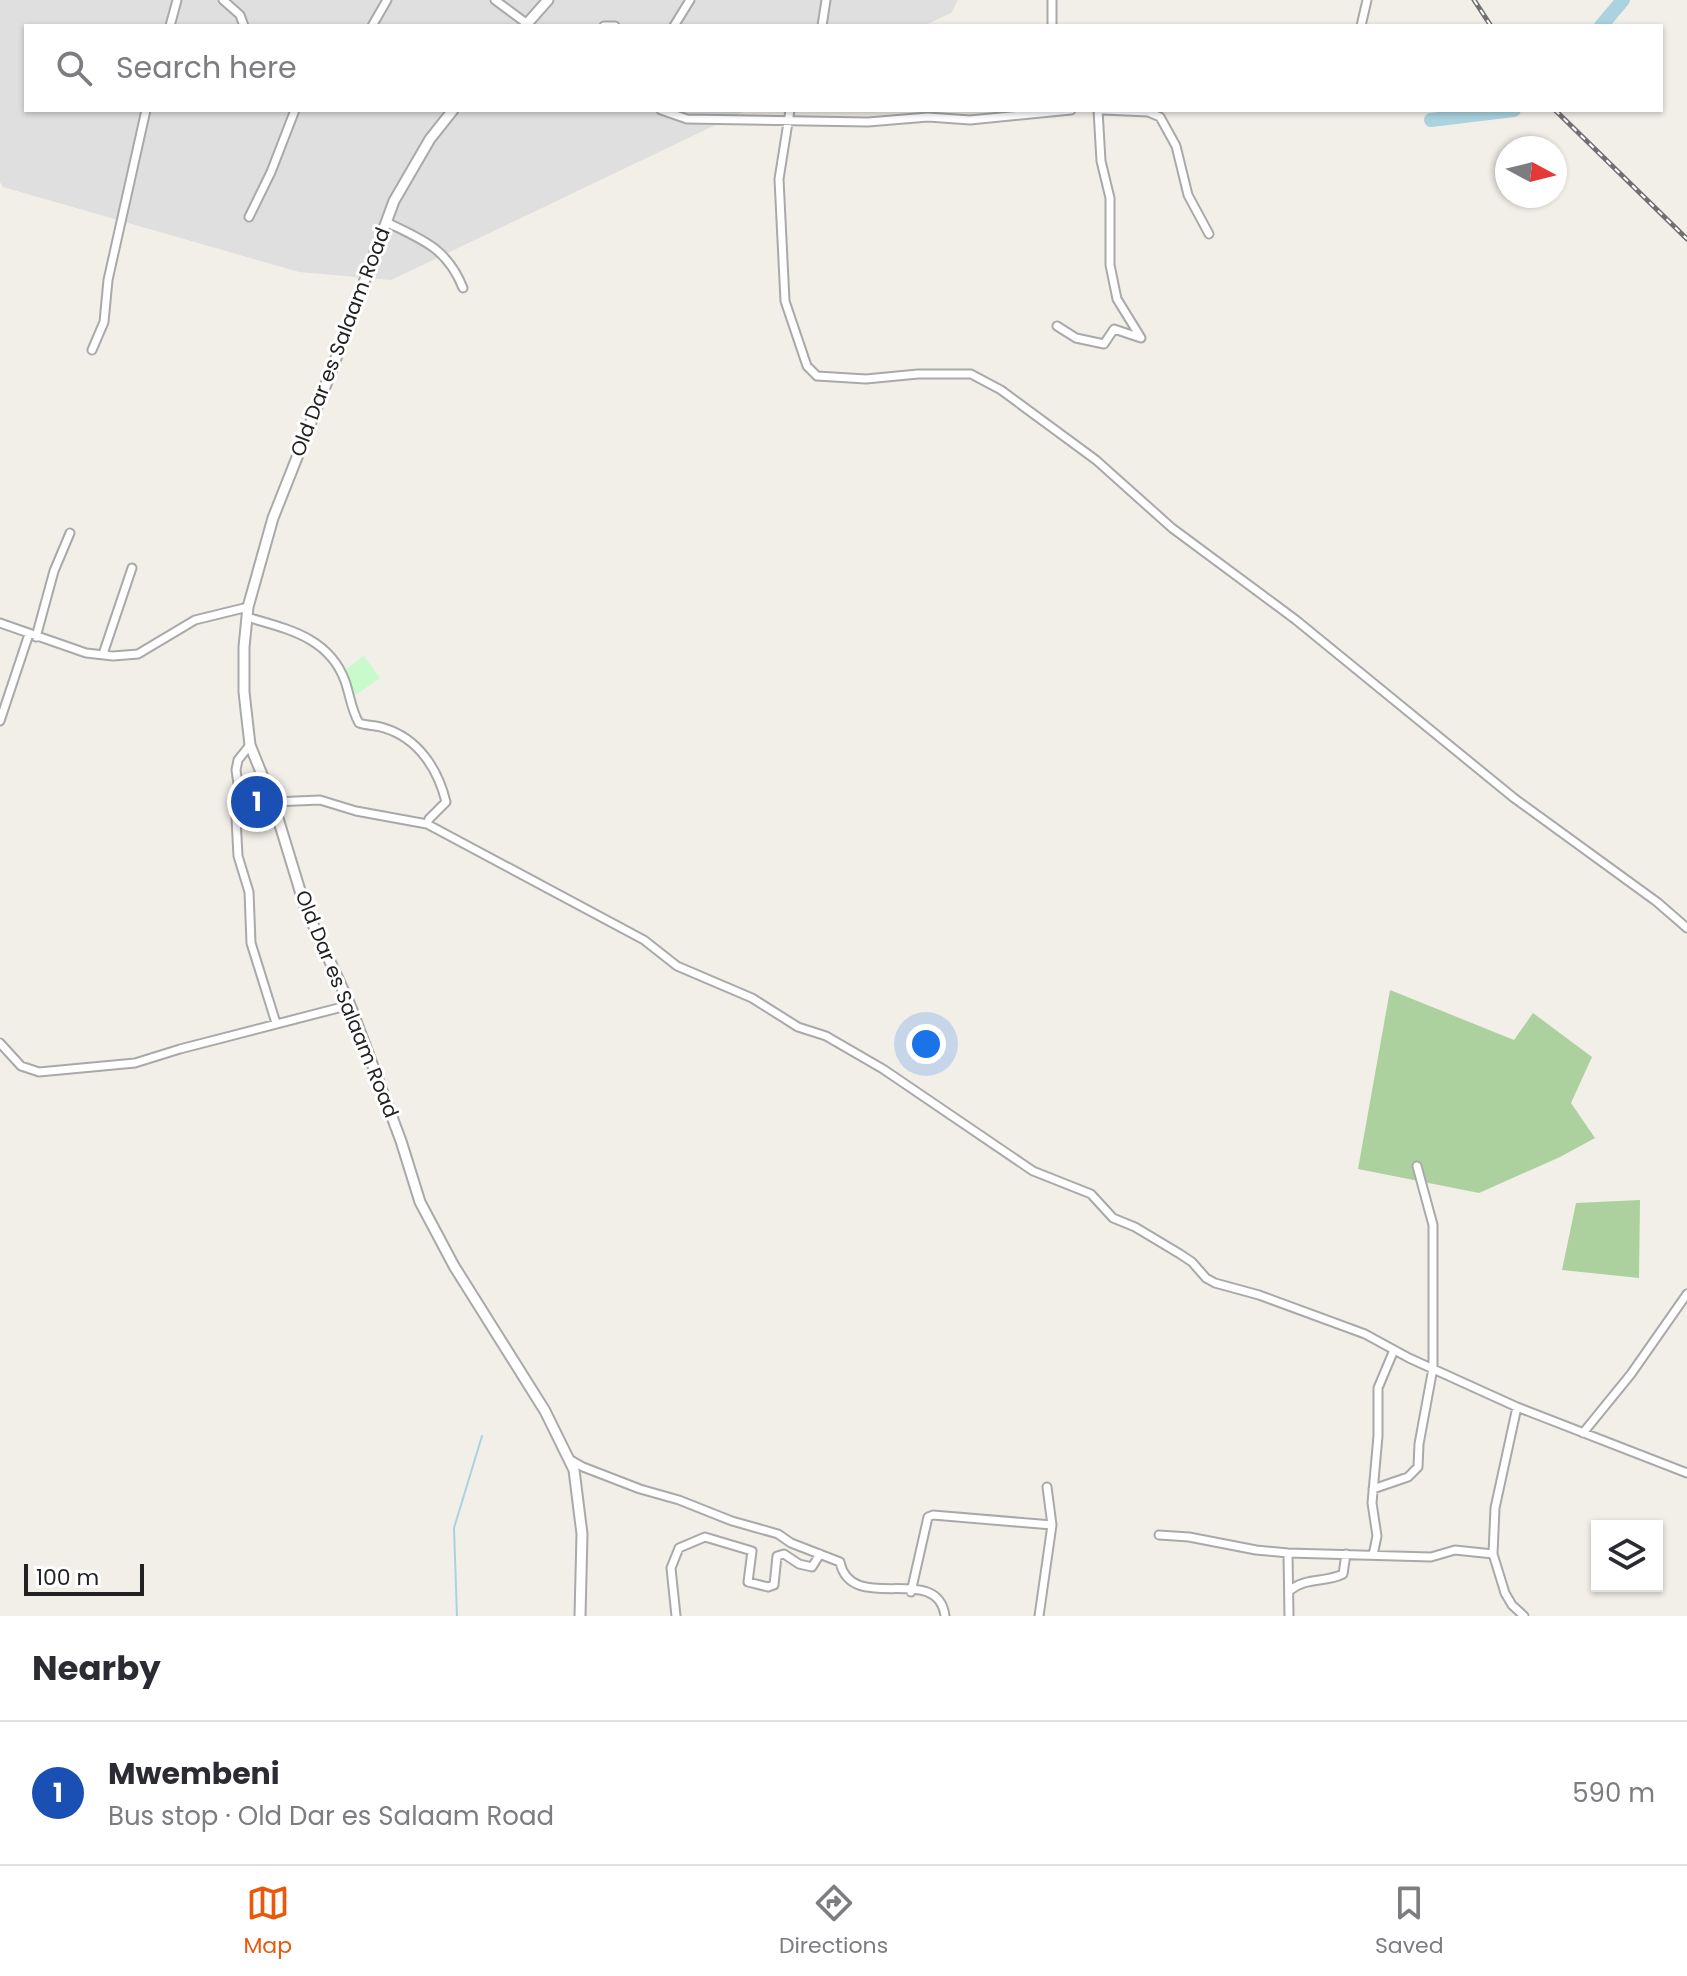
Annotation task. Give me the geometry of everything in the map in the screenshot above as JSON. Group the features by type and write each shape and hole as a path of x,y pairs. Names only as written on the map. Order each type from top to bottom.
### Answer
{"street":[{"path":"171,24 177,0"},
{"path":"223,0 240,15 243,24"},
{"path":"373,24 387,0"},
{"path":"495,0 524,24"},
{"path":"526,24 548,0"},
{"path":"675,24 690,0"},
{"path":"822,24 826,0"},
{"path":"1052,0 1052,24"},
{"path":"1361,24 1367,0"},
{"path":"92,350 104,322 108,280 146,112"},
{"path":"249,217 271,172 294,112"},
{"name":"Old Dar es Salaam Road","path":"451,112 405,179 386,222 273,518 248,612 243,674 250,745 273,802 305,907 350,1005 401,1141 420,1202 454,1266 545,1411 569,1459 577,1483 582,1534 580,1616"},
{"path":"667,112 687,119 868,122 950,114 970,120 1052,112"},
{"path":"790,112 779,179 785,301 807,366 817,376 866,379 918,374 971,374 1001,390 1096,460 1172,528 1296,620 1514,798 1657,902 1687,928"},
{"path":"1057,326 1076,338 1104,344 1114,329 1141,338 1117,299 1110,265 1110,198 1101,161 1100,112"},
{"path":"1148,112 1160,117 1176,146 1188,195 1209,234"},
{"path":"386,222 420,238 446,256 463,288"},
{"path":"0,721 70,533"},
{"path":"103,654 132,568"},
{"path":"0,623 86,653 103,654 138,654 195,620 248,612 304,635 318,643 345,680 353,713 359,723 392,731 422,752 440,779 446,802 427,824"},
{"path":"250,745 238,760 236,770 239,791 236,818 238,856 249,892 251,943 276,1023"},
{"path":"273,802 320,800 356,811 427,824 644,940 677,966 752,998 798,1027 826,1036 883,1069 1033,1171 1091,1194 1113,1218 1135,1227 1180,1254 1206,1278 1228,1289 1259,1295 1365,1334 1517,1407 1687,1473"},
{"path":"0,1043 21,1066 39,1072 57,1072 135,1063 350,1005"},
{"path":"1373,1489 1408,1477 1418,1467 1419,1444 1433,1368 1433,1225 1417,1166"},
{"path":"1583,1433 1631,1374 1687,1294"},
{"path":"1373,1555 1377,1536 1373,1489 1378,1388 1394,1350"},
{"path":"1517,1407 1495,1508 1493,1554 1505,1593 1524,1616"},
{"path":"569,1459 640,1489 778,1534 791,1543 840,1562 845,1579 858,1592 867,1595 925,1594 936,1599 945,1616"},
{"path":"1039,1616 1052,1525 1047,1487"},
{"path":"911,1592 928,1517 1052,1525"},
{"path":"1159,1535 1288,1553 1431,1557 1455,1550 1493,1554"},
{"path":"676,1616 671,1568 679,1548 705,1537 752,1551 748,1582 768,1587 774,1585 777,1556 784,1554 799,1564 812,1567 819,1553"},
{"path":"1288,1553 1289,1616"},
{"path":"1289,1591 1304,1581 1329,1579 1343,1574 1346,1554"}],"shaded area":[{"path":"0,0 958,0 951,13 927,24 24,24 24,112 743,112 391,280 299,272 3,187 0,182"}],"green space":[{"path":"364,656 380,678 354,696 345,670"},
{"path":"1390,990 1514,1040 1533,1013 1592,1057 1571,1103 1595,1138 1479,1193 1358,1169"},
{"path":"1640,1200 1639,1278 1562,1270 1576,1203"}],"waterway":[{"path":"1603,24 1623,0"},
{"path":"1431,120 1497,112"},
{"path":"457,1616 454,1528 482,1436"}],"railway":[{"path":"1474,0 1490,24"},
{"path":"1557,112 1687,239"}],"place":[{"name":"Mwembeni","path":"257,802"}]}
